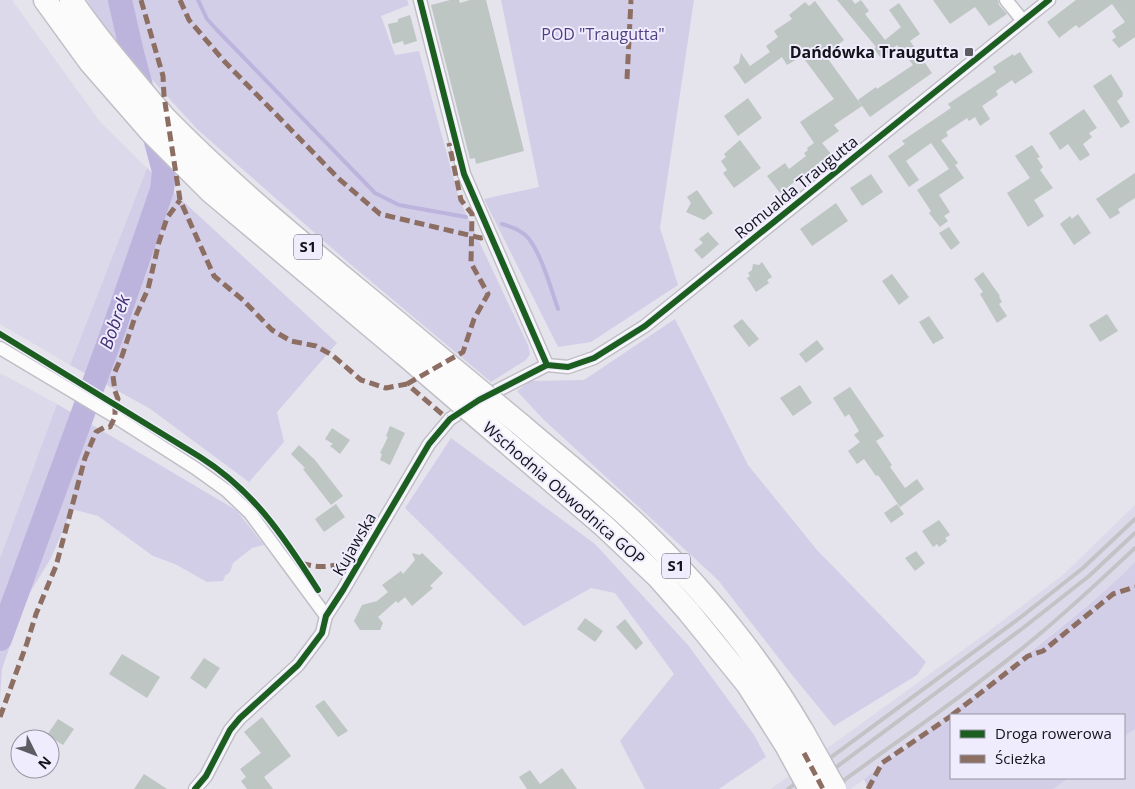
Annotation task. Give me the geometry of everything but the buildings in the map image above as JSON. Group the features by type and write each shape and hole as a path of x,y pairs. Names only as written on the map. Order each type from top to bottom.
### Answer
{"highway":[{"name":"Wschodnia Obwodnica GOP","path":"45,0 90,62 152,132 210,191 413,348"},
{"name":"Wschodnia Obwodnica GOP","path":"71,0 92,32 164,116 196,149 413,348 512,433 604,526 658,577 835,789"},
{"name":"Wschodnia Obwodnica GOP","path":"794,738 810,789"}],"street":[{"path":"420,0 464,174 547,365"},
{"path":"1006,0 1022,21"},
{"name":"Romualda Traugutta","path":"547,365 568,367 594,358 645,326 1049,0"},
{"path":"0,348 195,468 227,491 250,513 326,616"},
{"name":"Kujawska","path":"195,789 206,776 230,730 240,718 298,665 322,633 326,616 429,444 450,419 473,403 547,365"}],"shaded area":[{"path":"0,0 12,0 101,123 147,168 70,365 0,324"},
{"path":"0,373 57,404 0,558"},
{"path":"1135,505 1135,562 1109,588 952,714 950,714 945,720 851,789 771,789 981,637 1064,574"},
{"path":"1135,729 1135,789 1053,789 1068,779 1125,779 1125,736"}],"green space":[{"path":"87,0 407,0 409,5 381,16 395,55 419,51 459,199 528,345 530,354 526,360 491,382 342,257 197,129 104,27"},
{"name":"POD \"Traugutta\"","path":"501,0 694,0 660,228 678,285 591,342 558,347 484,199 539,187"},
{"path":"147,168 337,343 277,412 284,442 249,482 149,408 70,365"},
{"path":"675,319 748,465 817,550 926,662 917,675 834,726 718,580 543,419 517,391 530,381 584,380"},
{"path":"57,404 236,510 264,545 252,548 233,563 230,572 223,581 207,582 175,564 153,556 98,516 72,509 51,558 26,599 2,669 0,697 0,558"},
{"path":"451,438 595,544 688,645 754,735 766,757 719,789 645,789 620,741 674,674 615,593 591,588 524,626 405,508"},
{"path":"1135,562 1135,729 1125,736 1125,714 951,714 1060,628"},
{"path":"950,715 950,779 1068,779 1053,789 868,789 864,779"}],"waterway":[{"name":"Bobrek","path":"0,639 112,334 162,190 164,171 132,53 120,0"},
{"path":"198,0 207,19 217,30 375,193 399,205 466,217"},
{"path":"502,224 514,228 527,236 534,246 546,273 558,309"}],"railway":[{"path":"788,789 1021,617 1083,568 1135,519"},
{"path":"807,789 1023,628 1089,576 1135,533"},
{"path":"832,789 961,696 1011,657 1061,616 1135,548"}],"marked path":[{"path":"141,0 163,76 164,96 180,200 214,276 243,300 272,330 291,341 316,346 332,355 361,380 386,388 407,384 450,419"},
{"path":"180,0 189,20 224,61 338,178 380,214 481,238 491,236"},
{"path":"627,79 631,0"},
{"path":"407,384 463,352 474,319 488,294 471,263 472,214 461,200 449,143"},
{"path":"0,717 36,614 56,566 85,458 96,432 105,427 110,427 115,417 115,404 118,399 113,376 148,289 159,242 167,218 180,200"},
{"path":"301,563 326,566 350,561"},
{"path":"953,714 1028,656 1043,651 1113,594 1135,587"},
{"path":"868,789 882,763 950,717"},
{"path":"804,753 823,789"}],"cycle path":[{"path":"420,0 464,174 547,365"},
{"path":"547,365 568,367 594,358 645,326 1049,0"},
{"path":"0,334 219,470 252,500 266,516 318,590"},
{"path":"195,789 206,776 230,730 240,718 298,665 322,633 326,616 429,444 450,419 479,400 547,365"}],"place":[{"name":"Dańdówka Traugutta","path":"969,52"}]}
